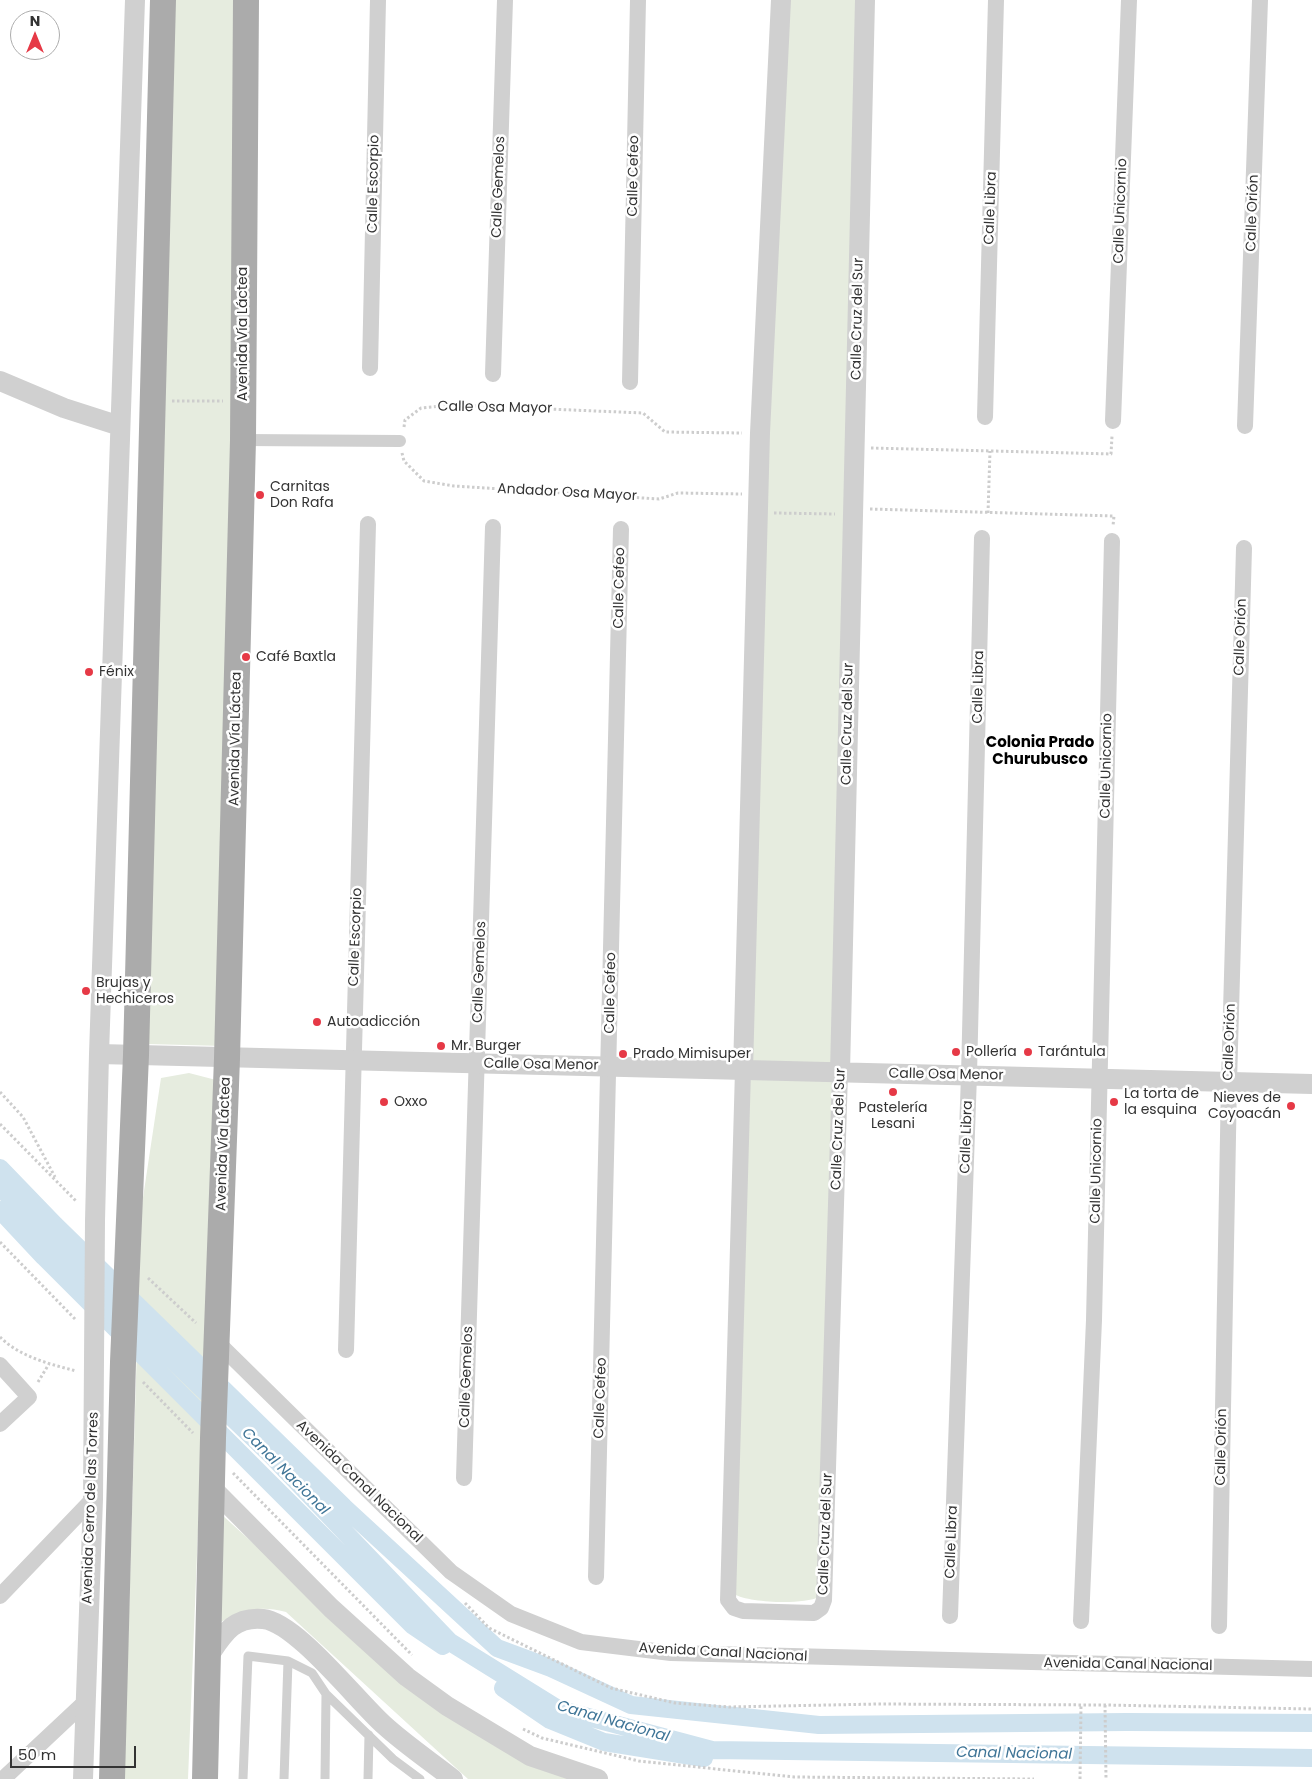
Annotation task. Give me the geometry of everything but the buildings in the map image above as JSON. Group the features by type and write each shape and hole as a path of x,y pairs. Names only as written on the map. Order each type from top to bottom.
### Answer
{"main road":[{"path":"136,1055 163,0"},
{"name":"Avenida Vía Láctea","path":"216,1350 227,1058 243,440 246,0"},
{"name":"Avenida Cerro de las Torres","path":"112,1779 125,1341 136,1055"},
{"path":"206,1779 216,1350"}],"street":[{"path":"99,1054 135,0"},
{"name":"Calle Escorpio","path":"370,368 378,0"},
{"name":"Calle Gemelos","path":"493,374 505,0"},
{"name":"Calle Cefeo","path":"630,382 638,0"},
{"name":"Calle Cruz del Sur","path":"781,0 760,433 728,1600 734,1608 743,1612 814,1613 821,1608 824,1600 840,1072 865,0"},
{"name":"Calle Libra","path":"985,417 996,0"},
{"name":"Calle Unicornio","path":"1113,421 1129,0"},
{"name":"Calle Orión","path":"1245,426 1260,0"},
{"path":"0,380 64,408 120,426"},
{"path":"243,440 400,441"},
{"name":"Calle Escorpio","path":"346,1350 352,1061 368,524"},
{"name":"Calle Gemelos","path":"464,1478 493,527"},
{"name":"Calle Cefeo","path":"596,1577 610,1067 621,529"},
{"name":"Calle Libra","path":"950,1616 969,1076 982,538"},
{"name":"Calle Unicornio","path":"1081,1621 1094,1320 1112,541"},
{"name":"Calle Orión","path":"1218,1626 1229,1082 1244,548"},
{"name":"Calle Osa Menor","path":"99,1054 1312,1084"},
{"name":"Avenida Cerro de las Torres","path":"83,1779 84,1703 93,1499 95,1237 99,1054"},
{"name":"Avenida Canal Nacional","path":"216,1350 451,1572 511,1614 581,1642 671,1653 1312,1669"},
{"path":"0,1366 29,1397 0,1424"},
{"path":"212,1488 331,1608 407,1677 447,1706 530,1756 598,1779"},
{"path":"0,1596 93,1499"},
{"path":"208,1657 224,1632 235,1623 251,1619 265,1619 280,1625 308,1648 384,1726 453,1779"},
{"path":"3,1779 84,1703"}],"lane":[{"path":"243,1779 248,1656 288,1661 312,1673 326,1694 393,1759 420,1779"},
{"path":"284,1779 288,1661"},
{"path":"325,1779 326,1694"},
{"path":"368,1779 369,1735"}],"path":[{"path":"154,401 243,401"},
{"name":"Calle Osa Mayor","path":"400,441 405,420 421,408 453,405 643,413 665,432 760,433"},
{"path":"855,448 1111,454 1113,421"},
{"name":"Andador Osa Mayor","path":"400,441 404,461 424,482 454,486 659,498 678,493 758,504 854,511 1114,516 1112,541"},
{"path":"988,513 990,451"},
{"path":"0,1092 23,1117 57,1182"},
{"path":"0,1338 10,1348 49,1364 94,1375"},
{"path":"29,1397 49,1364"},
{"path":"1080,1779 1081,1705"},
{"path":"1105,1705 1106,1779"}],"shaded area":[{"path":"174,0 242,0 224,1046 147,1044"},
{"path":"786,0 859,0 819,1597 811,1600 776,1602 751,1599 734,1594 745,1046"},
{"path":"189,1073 216,1080 188,1779 124,1779 141,1211 161,1078"},
{"path":"222,1515 414,1689 586,1779 468,1779 286,1612 267,1609 251,1610 217,1624"}],"waterway":[{"name":"Canal Nacional","path":"0,1168 55,1225 344,1507 497,1648 551,1668 631,1705 819,1725 1127,1722 1312,1723"},
{"name":"Canal Nacional","path":"0,1187 79,1270 272,1456 450,1642 558,1709 712,1750 1312,1758"},
{"name":"Canal Nacional","path":"0,1210 44,1257 412,1625 443,1646"},
{"name":"Canal Nacional","path":"503,1688 550,1720 604,1742 704,1758"}],"place":[{"name":"Carnitas Don Rafa","path":"260,495"},
{"name":"Café Baxtla","path":"246,657"},
{"name":"Fénix","path":"89,672"},
{"name":"Brujas y Hechiceros","path":"86,991"},
{"name":"Autoadicción","path":"317,1022"},
{"name":"Mr. Burger","path":"441,1046"},
{"name":"Pollería","path":"956,1052"},
{"name":"Tarántula","path":"1028,1052"},
{"name":"Prado Mimisuper","path":"623,1054"},
{"name":"Pastelería Lesani","path":"893,1092"},
{"name":"Oxxo","path":"384,1102"},
{"name":"La torta de la esquina","path":"1114,1102"},
{"name":"Nieves de Coyoacán","path":"1291,1106"}],"district":[{"name":"Colonia Prado Churubusco","path":"1040,752"}]}
